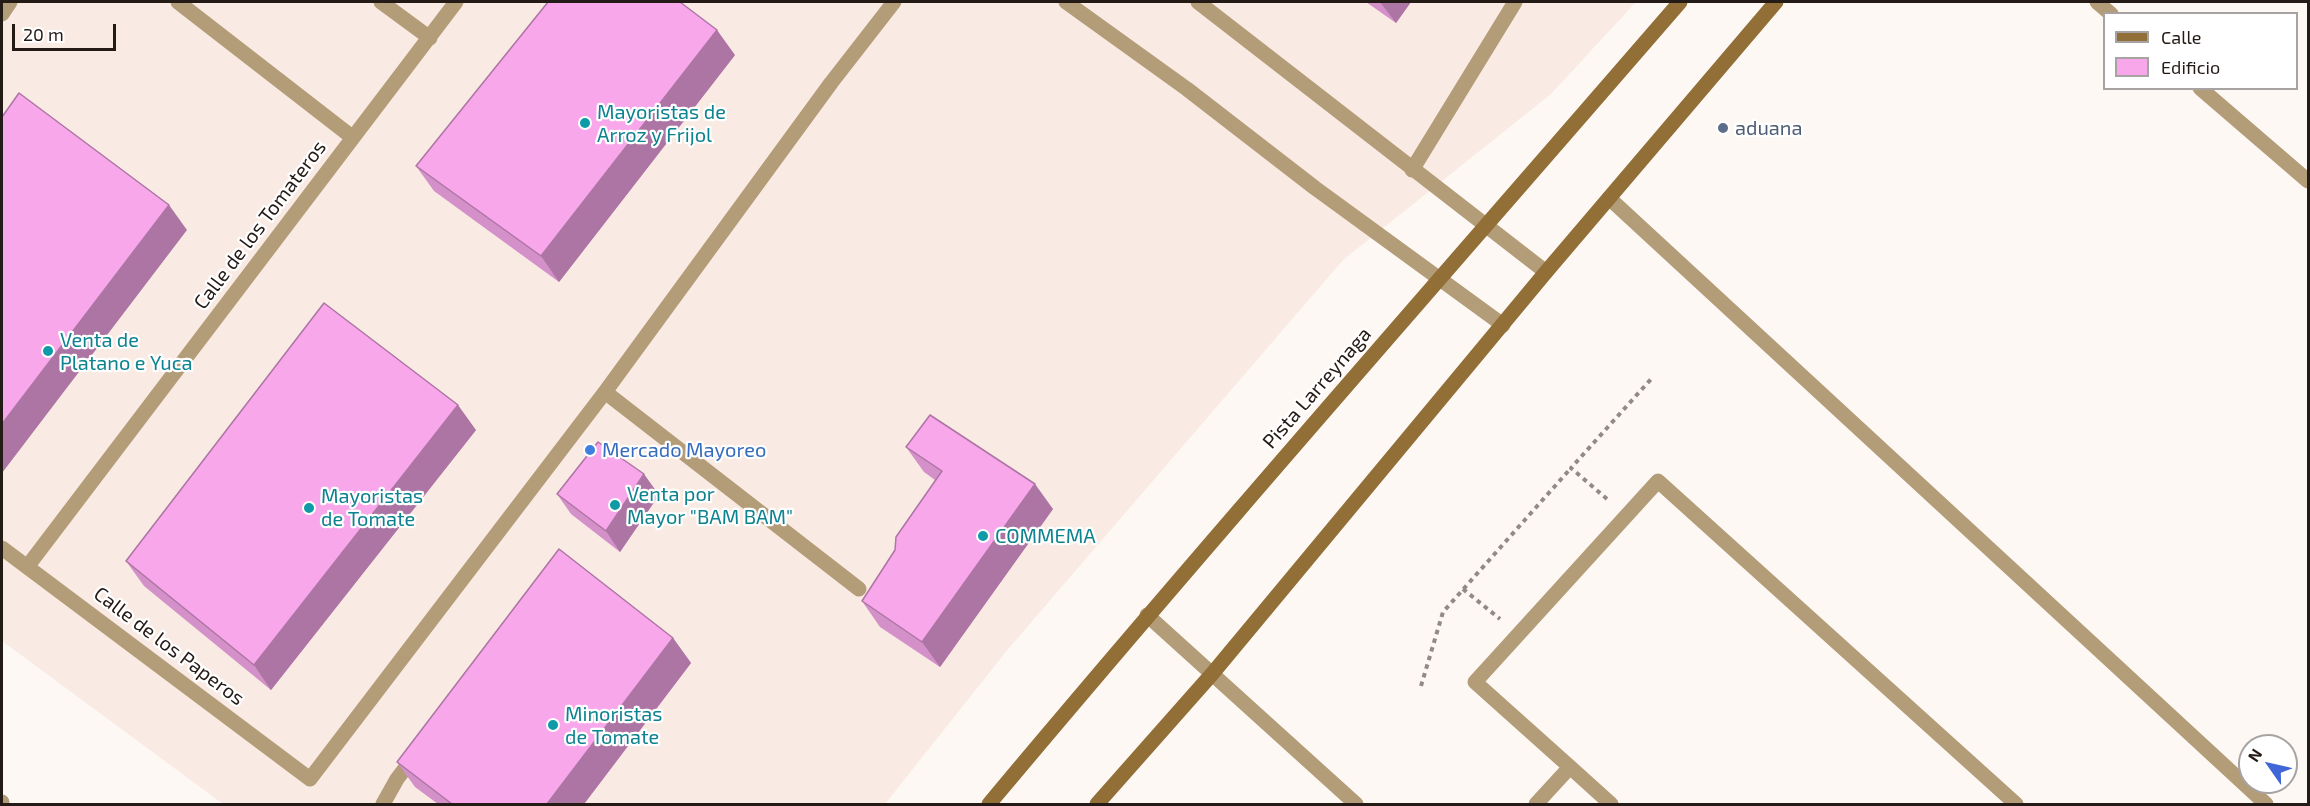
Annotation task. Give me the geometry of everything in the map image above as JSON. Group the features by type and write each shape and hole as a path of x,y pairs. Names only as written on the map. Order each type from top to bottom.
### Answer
{"main road":[{"name":"Pista Larreynaga","path":"989,804 1147,615 1680,2"},
{"path":"1097,804 1212,674 1503,326 1545,272 1776,2"}],"lane":[{"path":"2,14 10,2"},
{"name":"Calle de los Tomateros","path":"178,2 352,138"},
{"path":"381,2 430,38"},
{"name":"Calle de los Tomateros","path":"27,567 456,2"},
{"path":"859,589 605,392 831,83 894,2"},
{"path":"1066,2 1187,89 1315,188 1503,326"},
{"path":"1198,2 1545,272"},
{"path":"1412,170 1515,2"},
{"path":"2097,2 2109,12"},
{"path":"2202,90 2308,181"},
{"path":"1609,198 2266,804"},
{"name":"Calle de los Paperos","path":"2,548 310,779 605,392"},
{"path":"1611,804 1475,682 1658,481 2016,804"},
{"path":"1147,615 1356,804"},
{"path":"383,804 397,778 426,742"},
{"path":"1536,804 1569,767"}],"path":[{"path":"1421,686 1443,612 1652,378"},
{"path":"1571,468 1626,516"},
{"path":"1464,589 1518,635"}],"shaded area":[{"name":"Mercado Mayoreo","path":"2,2 1636,2 1551,94 1343,260 1009,648 885,804 223,804 2,641"}],"building":[{"name":"Mayoristas de Arroz y Frijol","path":"548,2 680,2 717,30 541,256 416,166"},
{"name":"Venta de Platano e Yuca","path":"19,93 169,205 2,424 2,117"},
{"name":"Mayoristas de Tomate","path":"324,303 458,405 254,665 126,561"},
{"name":"COMMEMA","path":"930,415 1035,484 922,642 862,601 895,550 896,537 942,471 906,447"},
{"path":"598,442 644,474 606,531 557,494"},
{"name":"Minoristas de Tomate","path":"559,549 673,638 547,804 452,804 397,762"}],"place":[{"name":"Mayoristas de Arroz y Frijol","path":"585,123"},
{"name":"aduana","path":"1723,128"},
{"name":"Venta de Platano e Yuca","path":"48,351"},
{"name":"Mercado Mayoreo","path":"590,450"},
{"name":"Venta por Mayor \"BAM BAM\"","path":"615,505"},
{"name":"Mayoristas de Tomate","path":"309,508"},
{"name":"COMMEMA","path":"983,536"},
{"name":"Minoristas de Tomate","path":"553,725"}]}
